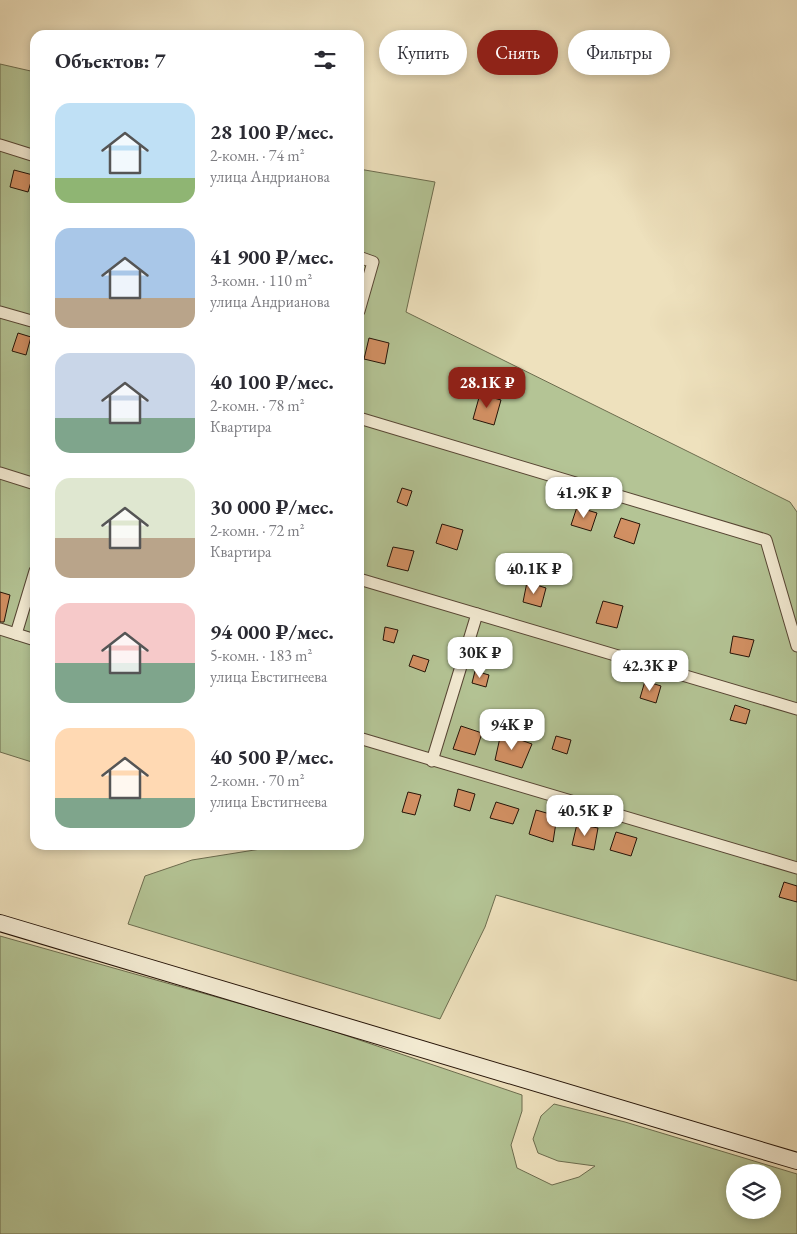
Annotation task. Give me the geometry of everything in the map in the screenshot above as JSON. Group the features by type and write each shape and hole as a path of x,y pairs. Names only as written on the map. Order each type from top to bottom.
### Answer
{"main road":[{"path":"0,923 797,1161"}],"street":[{"path":"0,145 30,154"},
{"path":"364,259 373,262 364,294"},
{"path":"0,312 30,321"},
{"path":"364,419 766,540 797,646"},
{"path":"0,473 30,482"},
{"path":"364,580 797,709"},
{"path":"16,634 30,588"},
{"path":"432,760 478,614"},
{"path":"0,629 30,638"},
{"path":"364,740 797,868"}],"green space":[{"path":"0,64 30,71 30,761 0,752"},
{"path":"364,170 435,182 406,312 790,502 797,512 797,981 496,895 485,927 440,1019 128,924 145,876 192,860 254,850 364,850"},
{"path":"0,936 312,1024 522,1095 522,1111 511,1145 517,1168 552,1185 579,1177 595,1166 558,1161 538,1153 533,1139 541,1116 554,1104 625,1122 764,1164 726,1164 726,1219 781,1219 781,1169 797,1174 797,1234 0,1234"}],"building":[{"path":"14,170 30,174 28,192 10,187"},
{"path":"18,333 30,337 26,355 12,351"},
{"path":"369,338 389,343 385,364 364,359"},
{"path":"480,394 501,400 494,425 473,419"},
{"path":"402,488 412,491 407,506 397,502"},
{"path":"577,507 597,513 591,531 571,525"},
{"path":"621,518 640,524 634,544 614,537"},
{"path":"442,524 463,530 457,550 436,543"},
{"path":"393,547 414,551 408,571 387,566"},
{"path":"527,582 546,588 541,607 523,602"},
{"path":"0,592 10,595 4,622 0,622"},
{"path":"603,601 623,606 617,628 596,623"},
{"path":"385,627 398,630 394,643 383,640"},
{"path":"733,636 754,640 749,657 730,653"},
{"path":"413,655 429,660 425,672 409,666"},
{"path":"475,671 489,675 486,687 472,683"},
{"path":"645,681 661,686 656,703 640,698"},
{"path":"735,705 750,710 746,724 730,720"},
{"path":"461,726 482,733 475,755 453,749"},
{"path":"501,733 532,744 522,768 495,760"},
{"path":"556,736 571,740 567,754 552,749"},
{"path":"458,789 475,794 470,811 454,806"},
{"path":"408,792 421,795 415,815 402,812"},
{"path":"496,802 519,809 513,824 490,818"},
{"path":"536,810 557,816 553,842 529,834"},
{"path":"577,824 598,828 594,850 572,845"},
{"path":"616,832 637,838 631,856 610,850"},
{"path":"784,882 797,886 797,902 779,897"}]}
